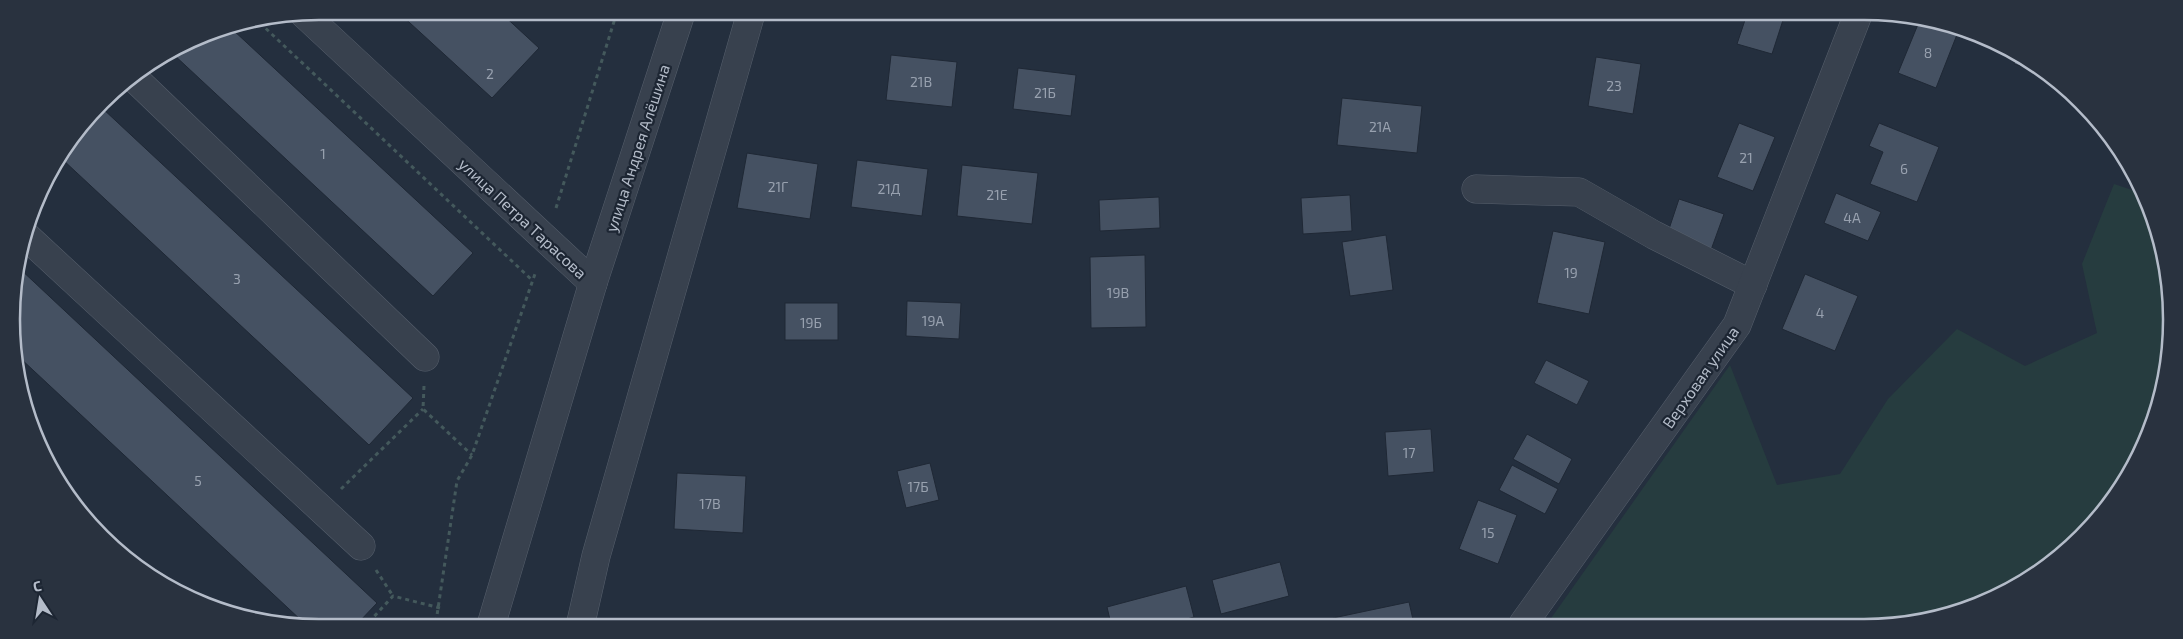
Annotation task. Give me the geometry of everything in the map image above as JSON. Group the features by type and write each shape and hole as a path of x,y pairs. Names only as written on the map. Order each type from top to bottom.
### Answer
{"street":[{"name":"улица Петра Тарасова","path":"311,20 593,284 493,619"},
{"name":"улица Андрея Алёшина","path":"593,284 679,20"},
{"path":"582,619 596,556 749,20"},
{"name":"Верховая улица","path":"1527,619 1737,326 1856,20"},
{"path":"138,81 425,357"},
{"path":"1476,189 1580,192 1654,235 1753,285"},
{"path":"31,240 361,546"}],"path":[{"path":"437,619 458,481 472,454 533,282 615,20"},
{"path":"263,26 533,282"},
{"path":"321,509 423,409 425,357"},
{"path":"423,409 472,454"},
{"path":"372,619 394,596 440,608"}],"green space":[{"path":"2114,184 2134,191 2153,242 2160,280 2163,320 2157,378 2153,397 2140,434 2113,486 2089,517 2061,545 2030,569 1996,588 1960,603 1941,609 1903,616 1864,619 1551,619 1730,365 1777,485 1840,474 1888,399 1957,329 2025,366 2097,333 2082,264"}],"building":[{"path":"407,20 509,20 539,48 492,98"},
{"path":"1745,20 1783,20 1772,54 1737,44"},
{"path":"1918,25 1957,35 1936,88 1898,73"},
{"path":"235,32 473,253 433,296 176,57 205,43"},
{"path":"891,55 957,62 952,107 886,100"},
{"path":"1596,57 1641,64 1633,114 1588,106"},
{"path":"2015,61 2026,67 2014,64"},
{"path":"1018,68 1076,75 1071,116 1013,109"},
{"path":"1342,98 1422,106 1417,153 1337,145"},
{"path":"105,111 413,398 369,445 65,162 82,137"},
{"path":"1739,123 1775,137 1753,191 1717,177"},
{"path":"1879,123 1939,147 1917,202 1870,184 1883,152 1869,146"},
{"path":"747,153 818,164 810,219 737,208"},
{"path":"857,160 928,169 922,216 851,207"},
{"path":"962,165 1038,173 1032,224 957,216"},
{"path":"1836,193 1881,212 1868,241 1824,223"},
{"path":"1350,195 1352,231 1303,234 1301,198"},
{"path":"1159,197 1160,228 1100,231 1099,200"},
{"path":"1679,199 1724,214 1711,250 1667,235"},
{"path":"1553,231 1605,242 1589,314 1537,303"},
{"path":"1386,235 1393,290 1350,296 1342,242"},
{"path":"1145,255 1146,327 1091,328 1090,257"},
{"path":"24,273 377,603 362,619 299,618 23,361 20,320"},
{"path":"1805,274 1858,296 1835,351 1782,329"},
{"path":"907,301 961,303 959,339 906,336"},
{"path":"785,303 838,303 838,340 785,340"},
{"path":"1546,360 1589,381 1577,405 1534,383"},
{"path":"1431,429 1434,472 1388,476 1385,432"},
{"path":"1527,434 1572,459 1559,484 1513,459"},
{"path":"930,463 939,500 906,508 897,471"},
{"path":"1512,465 1558,489 1545,514 1499,490"},
{"path":"677,473 746,476 743,533 674,529"},
{"path":"1478,500 1517,515 1498,564 1459,549"},
{"path":"1280,562 1289,596 1221,614 1212,580"},
{"path":"1186,586 1194,617 1187,619 1110,619 1107,607"},
{"path":"1409,602 1413,619 1333,619"}]}
